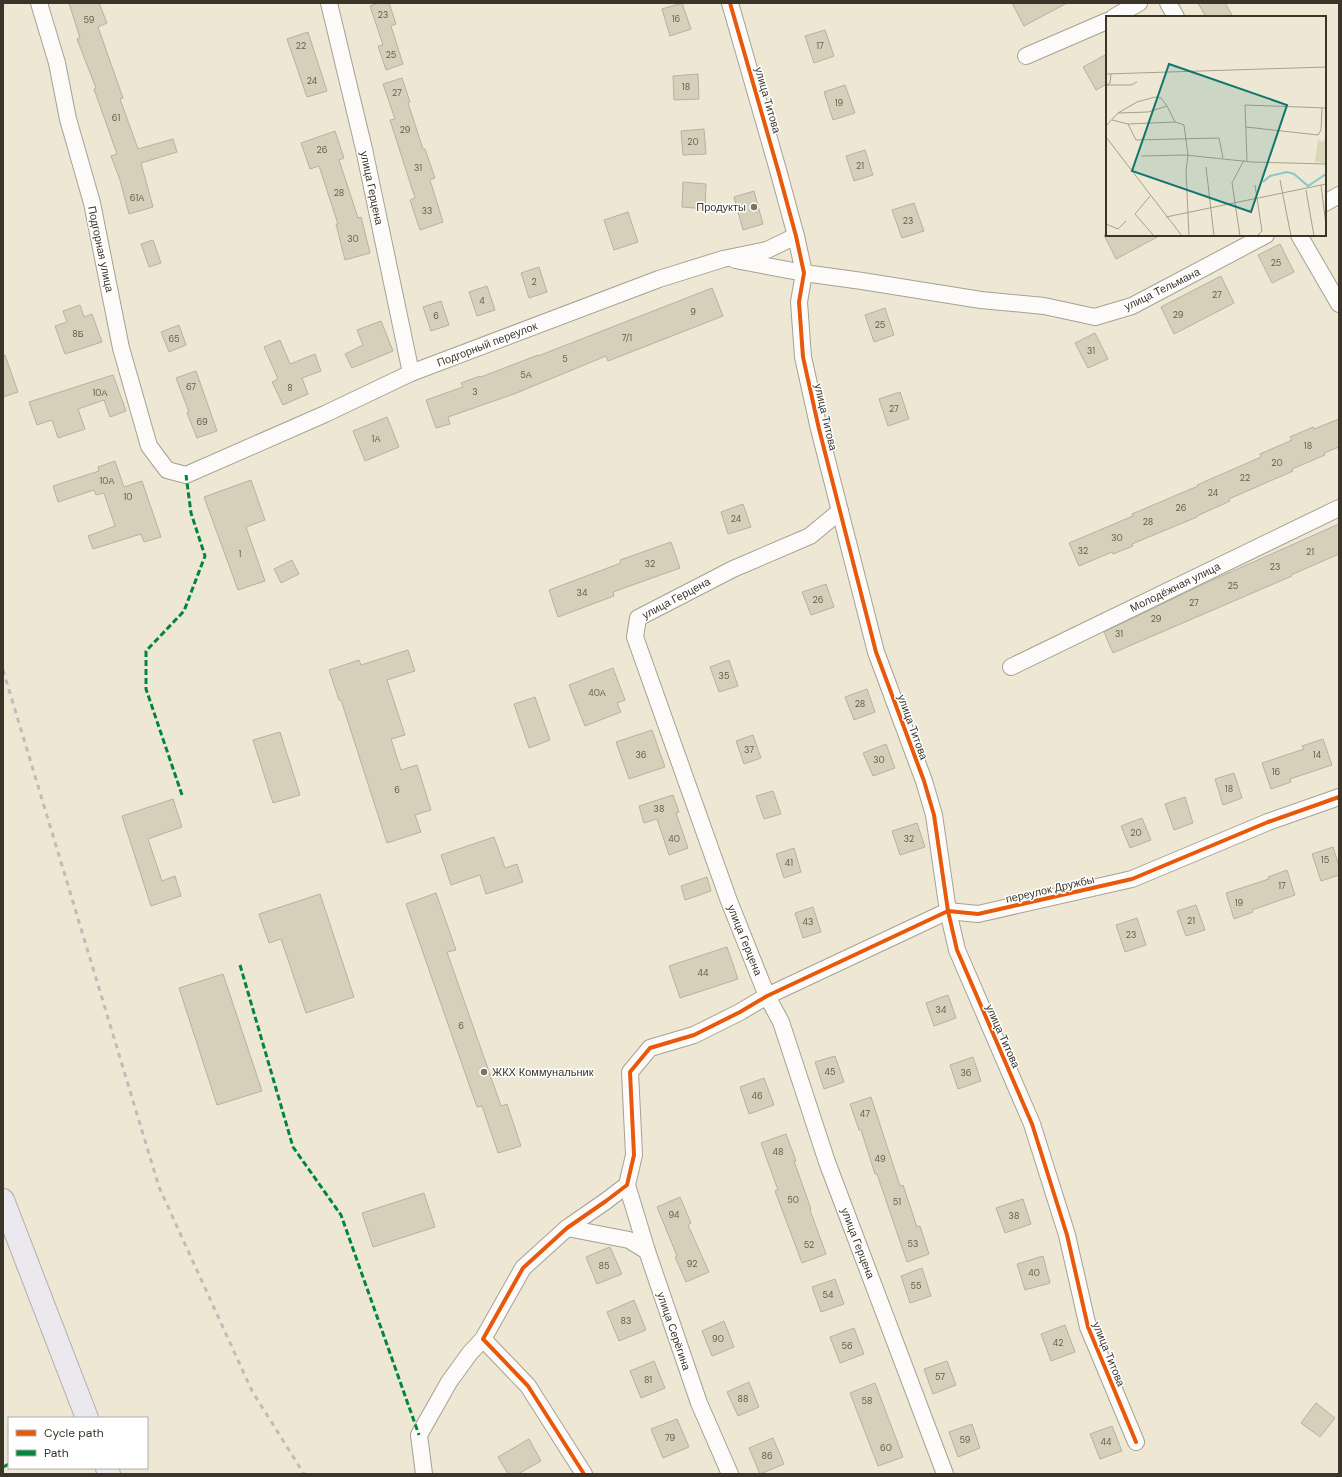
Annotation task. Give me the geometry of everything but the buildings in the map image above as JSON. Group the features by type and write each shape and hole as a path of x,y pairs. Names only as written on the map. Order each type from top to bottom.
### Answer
{"main road":[{"path":"3,1200 87,1417"}],"street":[{"name":"Подгорная улица","path":"39,3 57,63 68,119 92,203 121,348 149,446 167,470 186,475"},
{"name":"улица Герцена","path":"330,3 364,149 411,373"},
{"name":"улица Титова","path":"730,3 796,236 804,273 799,302 803,357 840,511 876,652 924,781 934,815 948,911 960,957 1032,1124 1067,1235 1088,1328 1136,1442"},
{"path":"1116,16 1139,3"},
{"path":"1168,3 1175,16"},
{"path":"1026,56 1106,21"},
{"path":"1326,202 1339,195"},
{"name":"Подгорный переулок","path":"186,475 325,414 411,373 659,279 723,259 767,250 796,236"},
{"name":"улица Тельмана","path":"723,259 981,300 1044,306 1094,317 1132,306 1264,236"},
{"path":"1301,236 1339,304"},
{"name":"Молодёжная улица","path":"1011,667 1339,508"},
{"name":"улица Герцена","path":"840,511 810,536 733,569 638,618 635,637 729,901 767,996 781,1022 828,1162 945,1474"},
{"name":"переулок Дружбы","path":"948,911 978,914 1132,879 1268,822 1339,797"},
{"path":"424,1474 419,1436 449,1382 470,1353 483,1339 523,1268 567,1228 627,1185 634,1155 630,1072 650,1048 694,1035 740,1012 767,996 948,911"},
{"name":"улица Серёгина","path":"627,1185 647,1251 699,1403 730,1474"},
{"path":"567,1228 629,1240 647,1251"},
{"path":"483,1339 528,1386 584,1474"}],"railway":[{"path":"3,670 159,1187 252,1391 304,1474"}],"marked path":[{"path":"182,795 146,689 146,651 184,611 205,556 191,513 186,475"},
{"path":"240,965 293,1147 341,1215 419,1435"},
{"path":"3,1467 8,1464"}],"cycle path":[{"path":"730,3 778,170 796,236 804,273 799,302 803,357 819,429 876,652 924,781 934,815 948,911 957,950 1032,1124 1067,1235 1088,1327 1136,1442"},
{"path":"584,1474 528,1386 483,1339 523,1268 567,1228 627,1185 634,1155 630,1072 650,1048 694,1035 740,1012 767,996 948,911 978,914 1132,879 1268,822 1339,797"}],"place":[{"name":"Продукты","path":"754,207"},
{"name":"ЖКХ Коммунальник","path":"484,1072"}]}
